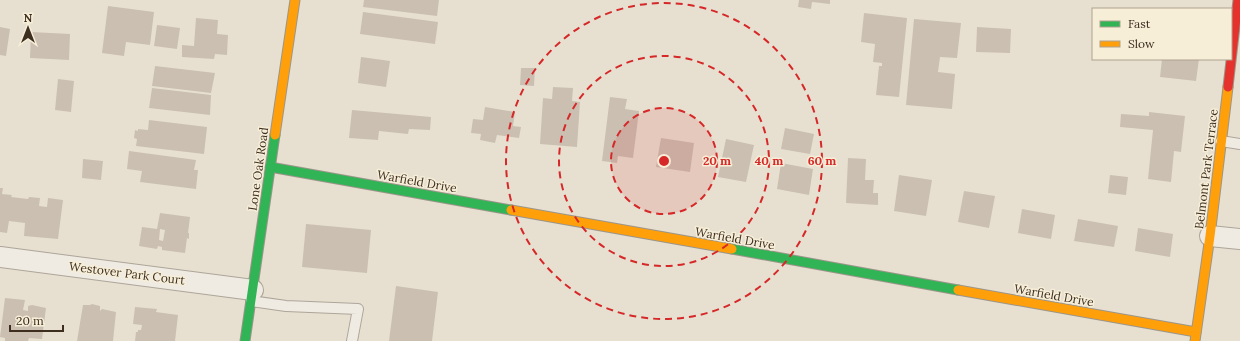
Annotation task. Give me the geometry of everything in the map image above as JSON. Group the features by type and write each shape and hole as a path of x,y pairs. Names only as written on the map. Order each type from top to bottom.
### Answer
{"street":[{"name":"Lone Oak Road","path":"245,341 295,0"},
{"name":"Belmont Park Terrace","path":"1232,50 1238,0"},
{"name":"Belmont Park Terrace","path":"1196,337 1210,236 1231,60"},
{"name":"Warfield Drive","path":"270,167 1196,337"},
{"path":"1210,236 1240,239"},
{"name":"Westover Park Court","path":"0,257 252,296"}],"lane":[{"path":"1221,141 1240,144"},
{"path":"252,296 286,306 358,309 352,341"}],"building":[{"path":"364,0 439,0 437,16 363,7"},
{"path":"799,0 830,0 830,4 812,2 811,9 798,7"},
{"path":"108,6 154,12 150,45 126,42 124,56 102,53"},
{"path":"363,12 438,22 435,44 360,34"},
{"path":"864,13 907,18 899,97 876,95 879,66 882,66 882,63 873,62 875,44 861,42"},
{"path":"196,18 218,20 217,34 228,35 227,55 215,54 214,59 182,57 182,45 194,46"},
{"path":"914,19 961,23 957,58 940,57 938,72 955,74 952,109 906,105"},
{"path":"157,25 180,28 177,49 154,46"},
{"path":"0,27 10,29 6,56 0,55"},
{"path":"977,27 1011,29 1010,53 976,52"},
{"path":"31,32 70,34 69,60 30,58"},
{"path":"361,57 390,61 386,87 358,83"},
{"path":"1162,60 1199,60 1196,81 1160,77"},
{"path":"155,66 215,73 211,93 152,86"},
{"path":"521,68 535,68 534,86 520,85"},
{"path":"58,79 74,81 71,112 55,110"},
{"path":"553,87 573,88 572,101 580,102 577,147 540,144 543,98 552,99"},
{"path":"152,88 211,95 210,115 149,108"},
{"path":"610,97 627,99 625,109 639,111 633,158 618,156 617,163 602,161"},
{"path":"485,107 515,112 513,126 521,127 519,138 497,135 495,143 480,140 481,134 471,133 473,119 483,120"},
{"path":"352,110 431,117 430,130 409,129 408,134 379,131 378,140 349,138"},
{"path":"1149,112 1185,116 1181,152 1174,151 1171,182 1148,179 1153,130 1120,127 1121,114 1149,116"},
{"path":"149,120 207,127 204,154 136,146 137,139 134,138 135,130 148,130"},
{"path":"785,128 814,134 810,154 781,149"},
{"path":"661,138 694,143 690,172 656,167"},
{"path":"726,139 754,145 746,182 718,177"},
{"path":"129,151 196,160 194,170 198,170 196,189 140,182 142,171 127,169"},
{"path":"848,158 866,159 865,180 874,180 873,193 878,193 878,205 846,203"},
{"path":"83,159 103,161 101,180 82,178"},
{"path":"781,163 813,169 809,195 777,189"},
{"path":"899,175 932,180 926,216 894,211"},
{"path":"1110,175 1128,177 1126,195 1108,193"},
{"path":"0,188 3,188 2,194 12,195 11,197 28,199 29,197 40,198 39,206 47,207 48,198 63,200 58,239 24,236 25,223 9,221 7,233 0,232"},
{"path":"964,191 995,196 989,228 958,222"},
{"path":"1022,209 1055,215 1051,239 1018,233"},
{"path":"160,213 190,217 188,233 189,239 187,238 185,253 162,250 162,247 158,246 157,249 139,246 142,227 157,229","holes":["160,229 165,230 163,241 159,240"]},
{"path":"1078,219 1118,226 1114,247 1074,241"},
{"path":"306,224 371,230 367,273 302,267"},
{"path":"1138,228 1173,234 1170,257 1135,251"},
{"path":"396,286 438,292 432,341 389,341"},
{"path":"5,298 25,300 23,310 28,311 28,306 32,305 46,308 42,339 29,338 28,341 5,341 5,338 0,337"},
{"path":"92,304 100,306 100,311 102,309 116,312 113,341 77,341 83,305"},
{"path":"135,307 157,309 156,312 178,315 175,341 135,341 136,332 141,330 142,325 133,324"}],"traffic: fast":[{"path":"245,341 275,135"},
{"path":"270,167 511,210"},
{"path":"732,249 958,290"}],"traffic: slow":[{"path":"275,135 295,0"},
{"path":"1195,341 1210,236 1228,87"},
{"path":"511,210 732,249"},
{"path":"958,290 1196,332"}],"traffic: jam":[{"path":"1232,52 1238,0"},
{"path":"1228,87 1231,60"}]}
